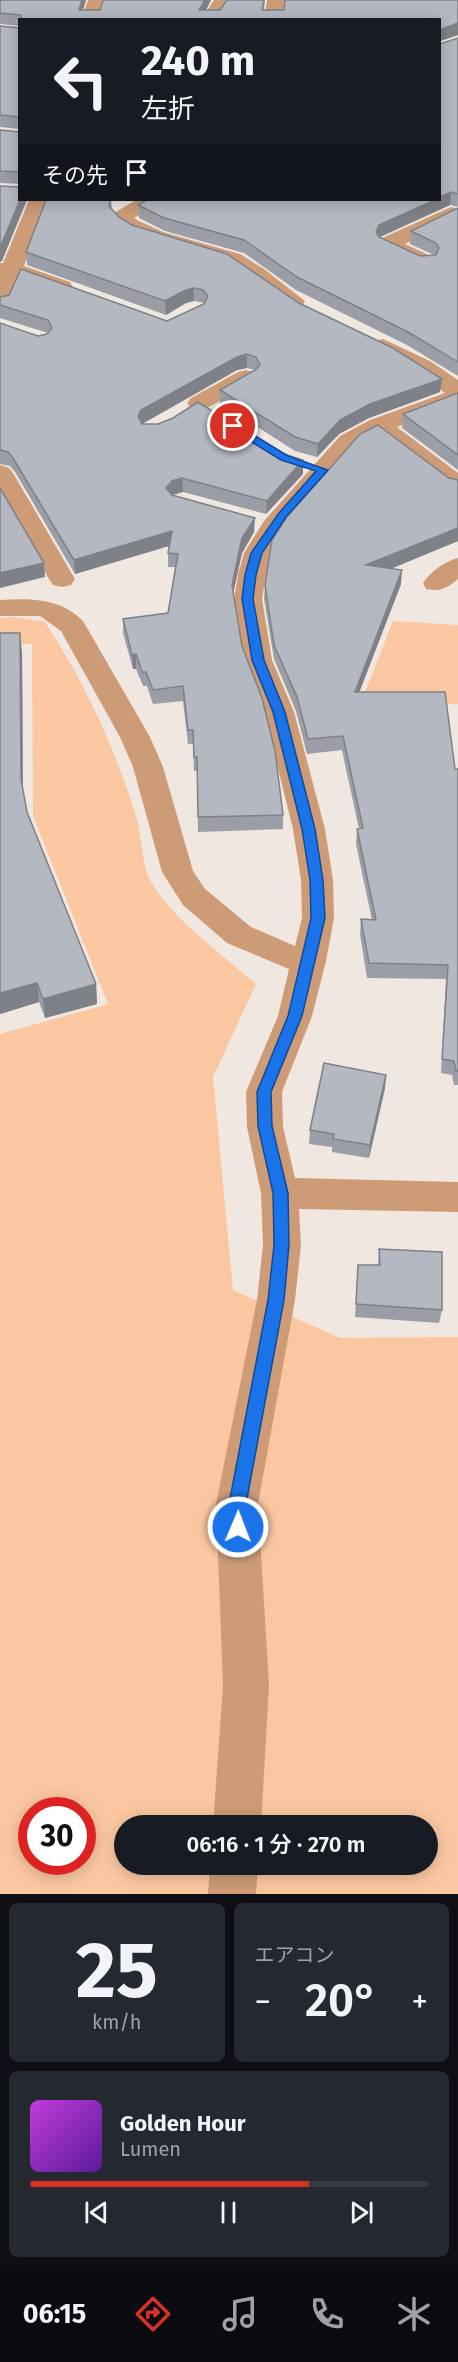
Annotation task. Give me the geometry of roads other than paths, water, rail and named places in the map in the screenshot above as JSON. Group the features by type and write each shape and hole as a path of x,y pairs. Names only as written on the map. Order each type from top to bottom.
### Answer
{"street":[{"path":"91,18 97,0"},
{"path":"210,18 223,0"},
{"path":"273,18 276,0"},
{"path":"0,302 10,282 6,270 39,201"},
{"path":"106,202 141,204"},
{"path":"141,204 121,217 126,224 158,237 234,260 249,268 287,297 316,312"},
{"path":"425,262 388,244 449,209"},
{"path":"6,270 80,293"},
{"path":"366,337 422,366 458,393"},
{"path":"224,420 190,409 246,377"},
{"path":"238,1815 246,1685 237,1504 276,1300 282,1245 280,1193 265,1126 264,1092 295,1016 318,918 317,880 309,829 279,712 258,660 248,599 250,575 262,524 313,467 350,441 379,425 458,393"},
{"path":"379,425 458,485"},
{"path":"0,473 62,579"},
{"path":"436,583 458,566"},
{"path":"0,608 35,608 53,611 65,618 73,627 135,737 148,767 178,872 194,897 239,935 288,957 309,961"},
{"path":"280,1193 458,1197"},
{"path":"232,1894 233,1875"}]}
